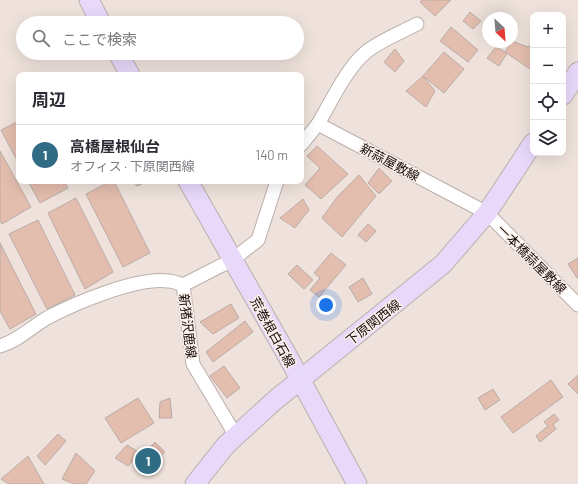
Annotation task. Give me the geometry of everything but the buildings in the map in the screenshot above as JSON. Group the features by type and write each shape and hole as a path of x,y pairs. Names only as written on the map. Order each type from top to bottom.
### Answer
{"street":[{"path":"89,0 97,16"},
{"path":"304,141 318,124 341,84 364,54 370,48 417,24"},
{"path":"122,60 128,72"},
{"path":"566,90 578,72"},
{"name":"新蒜屋敷線","path":"318,124 487,213"},
{"name":"下原関西線","path":"195,484 226,445 300,379 443,264 487,213 530,148"},
{"name":"荒巻根白石線","path":"190,184 300,379 357,484"},
{"path":"232,260 258,240 276,184"},
{"name":"一本橋蒜屋敷線","path":"487,213 578,305"},
{"name":"新猪沢鹿線","path":"232,260 183,285 193,364 236,436"},
{"path":"0,346 13,342 47,318 114,291 141,282 168,280 183,285"}],"place":[{"name":"高橋屋根仙台","path":"148,461"}]}
